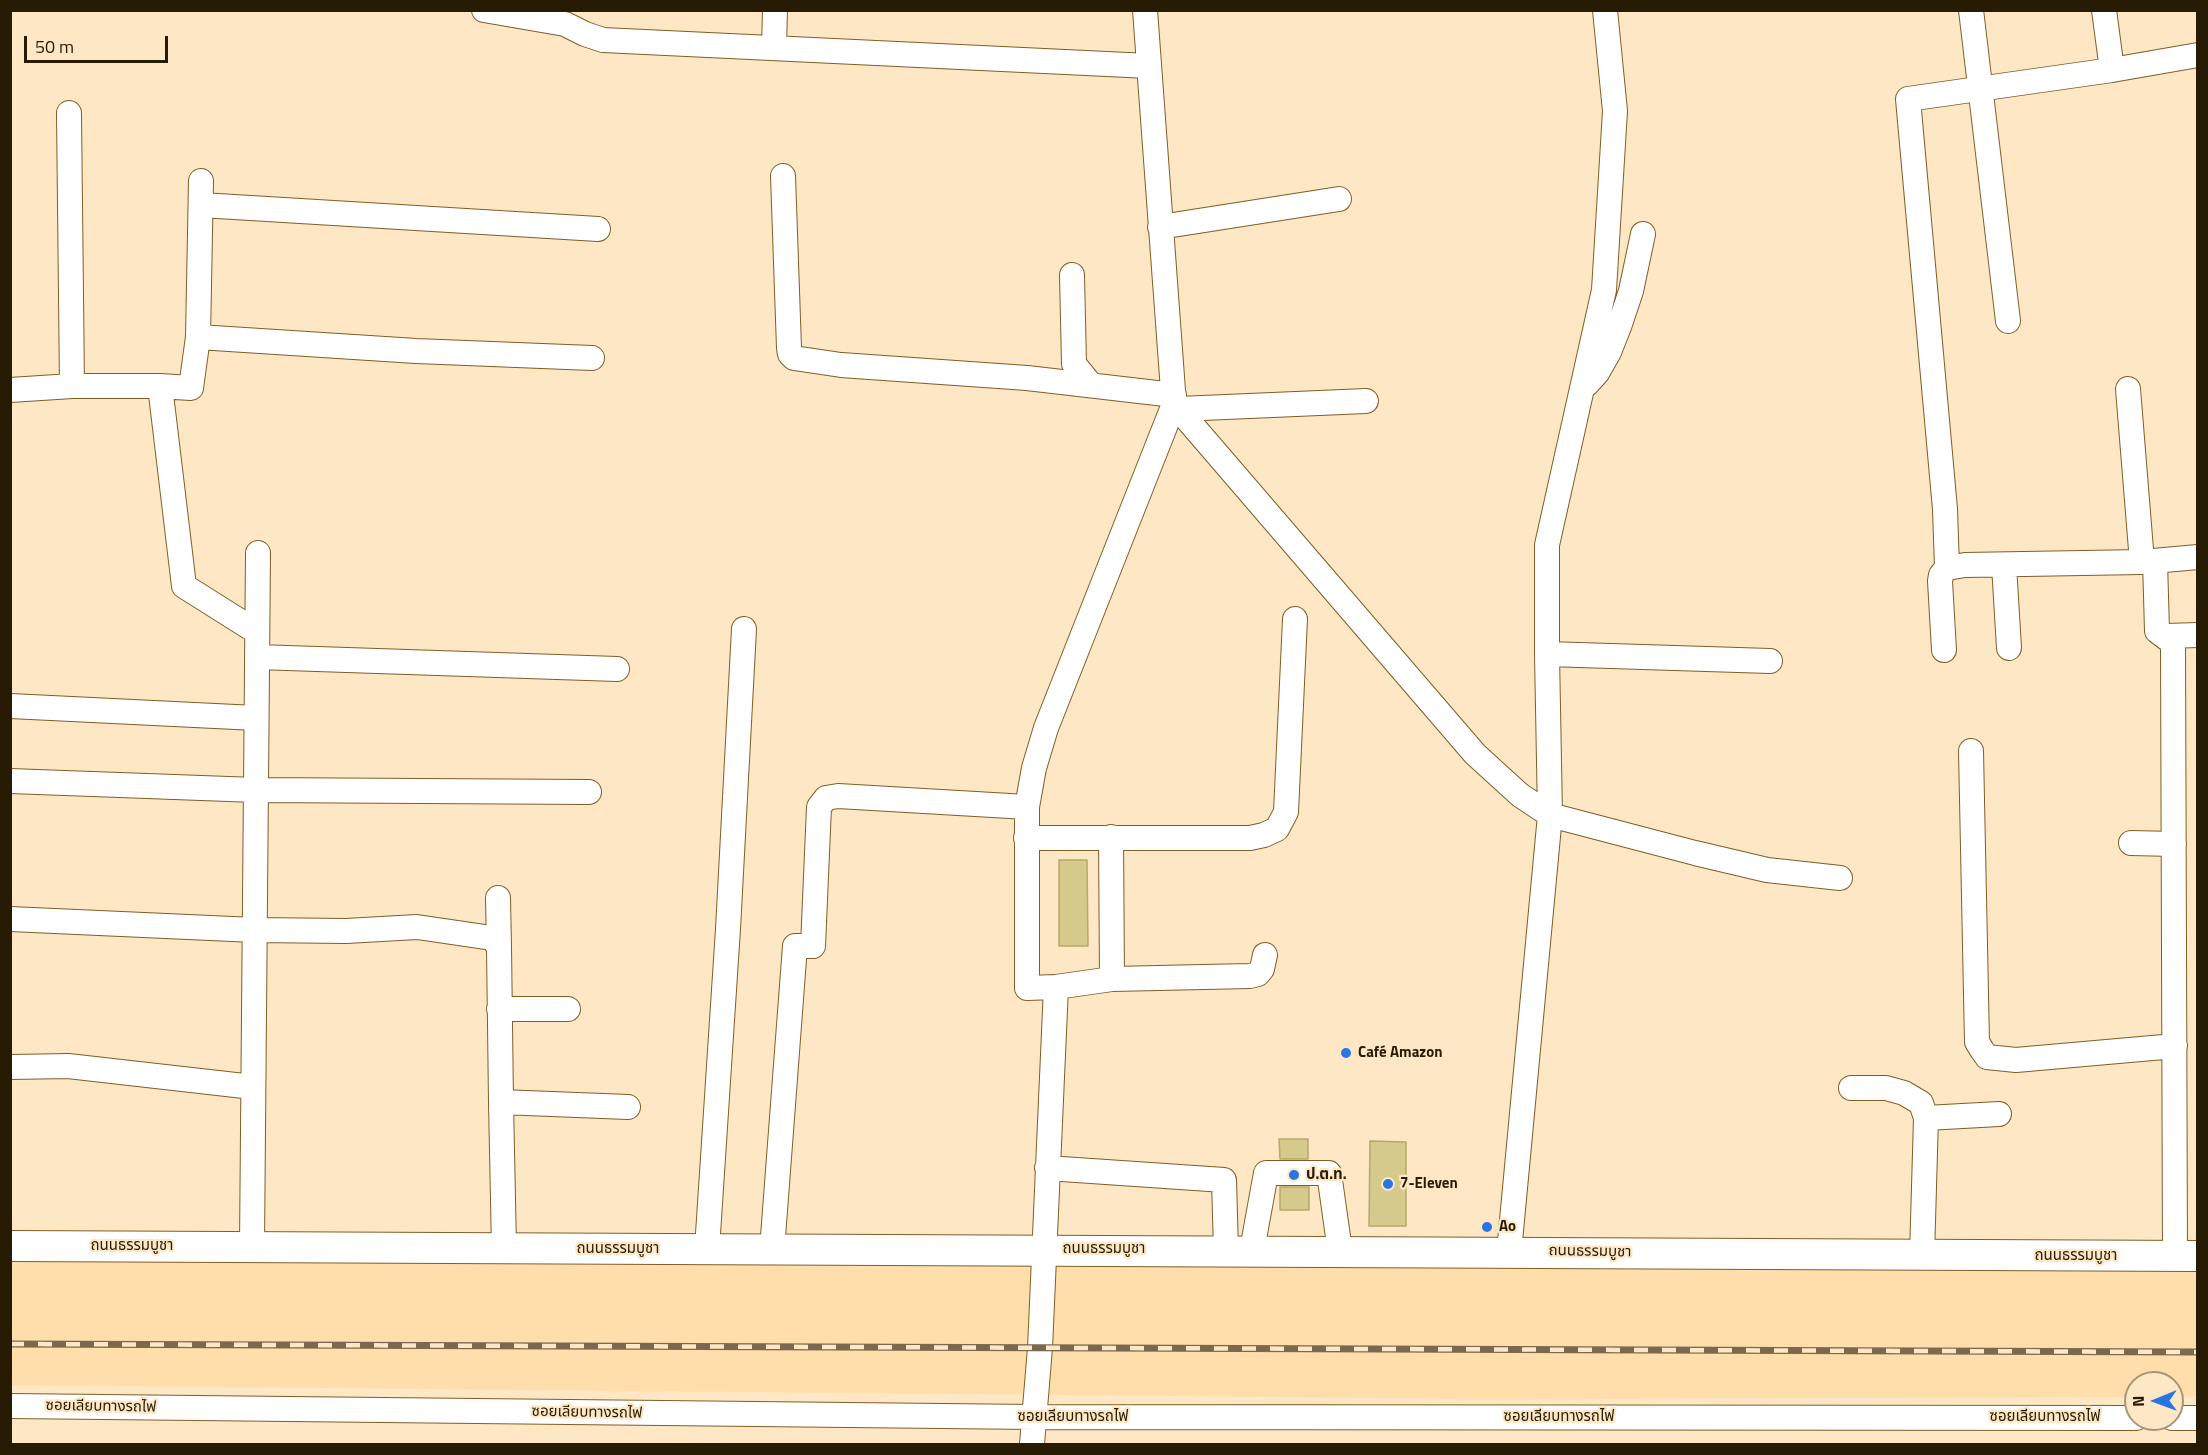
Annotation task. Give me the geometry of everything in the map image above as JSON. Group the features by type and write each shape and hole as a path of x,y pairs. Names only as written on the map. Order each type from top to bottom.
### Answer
{"main road":[{"name":"ถนนธรรมบูชา","path":"10,1246 2186,1256"}],"street":[{"path":"484,10 565,24 603,40 1149,66"},
{"path":"774,48 775,10"},
{"path":"1145,10 1160,227 1176,403 1046,728 1034,768 1027,807 1026,838 1027,988 1056,987 1112,979 1250,976 1262,969 1265,955"},
{"path":"1509,1252 1550,815 1546,654 1547,545 1604,290 1615,111 1605,10"},
{"path":"1971,10 2007,321"},
{"path":"2104,10 2112,70"},
{"path":"1944,650 1941,575 1947,568 1945,509 1908,99 2112,70 2198,54"},
{"path":"69,113 72,386"},
{"path":"783,177 789,348 794,358 841,365 1027,378 1091,385 1176,403 1366,401"},
{"path":"10,390 72,386 191,388 198,337 201,181"},
{"path":"1160,227 1338,200"},
{"path":"201,205 598,229"},
{"path":"1582,390 1597,373 1609,352 1631,291 1643,234"},
{"path":"1072,275 1074,364 1091,385"},
{"path":"198,337 416,351 592,358"},
{"path":"160,386 184,586 257,632"},
{"path":"2128,389 2157,631 2173,643 2175,1046 2186,1256"},
{"path":"1176,403 1475,754 1520,795 1550,815 1767,870 1840,878"},
{"path":"252,1246 258,553"},
{"path":"1947,568 2149,562 2198,557"},
{"path":"2004,565 2009,648"},
{"path":"1026,838 1250,838 1277,829 1286,812 1295,619"},
{"path":"707,1249 728,929 744,630"},
{"path":"2166,636 2198,634"},
{"path":"1546,654 1770,661"},
{"path":"257,657 617,669"},
{"path":"10,706 256,718"},
{"path":"1971,751 1977,1042 1982,1050 1987,1057 2016,1060 2175,1046"},
{"path":"10,781 256,790 589,792"},
{"path":"772,1250 795,946 813,946 819,807 826,798 838,795 1027,807"},
{"path":"1111,837 1112,979"},
{"path":"2132,843 2174,844"},
{"path":"498,898 504,1248"},
{"path":"10,919 255,930 346,931 417,927 492,938 498,947"},
{"path":"1032,1444 1045,1249 1056,987"},
{"path":"499,1008 568,1009"},
{"path":"10,1067 68,1066 253,1087"},
{"path":"1851,1088 1886,1088 1904,1093 1921,1103 1926,1118 1922,1256"},
{"path":"501,1102 628,1107"},
{"path":"1926,1118 1999,1114"},
{"path":"1047,1168 1224,1180 1239,1250"},
{"path":"1239,1250 1266,1173 1329,1173 1340,1251"},
{"name":"ซอยเลียบทางรถไฟ","path":"10,1406 1035,1417 2124,1418"}],"shaded area":[{"path":"11,1258 2197,1271 2197,1396 2184,1397 2184,1371 2124,1371 2124,1397 1488,1399 11,1385"}],"building":[{"path":"1059,860 1087,860 1088,946 1059,946"},
{"path":"1279,1139 1308,1139 1308,1159 1280,1159"},
{"name":"7-Eleven","path":"1370,1141 1406,1142 1406,1226 1369,1226"},
{"path":"1280,1187 1309,1187 1309,1210 1280,1210"}],"railway":[{"path":"10,1344 2198,1352"}],"place":[{"name":"Café Amazon","path":"1346,1053"},
{"name":"ป.ต.ท.","path":"1294,1175"},
{"name":"7-Eleven","path":"1388,1184"},
{"name":"Ao","path":"1487,1227"}]}
